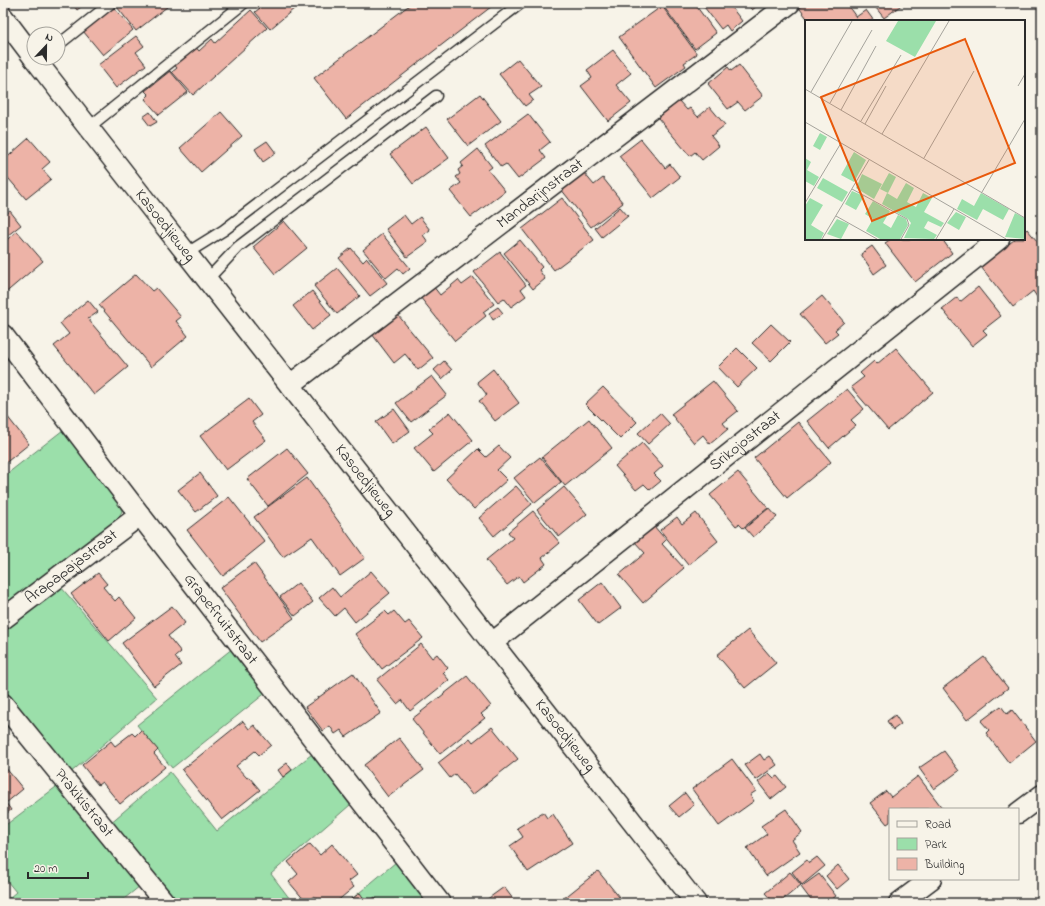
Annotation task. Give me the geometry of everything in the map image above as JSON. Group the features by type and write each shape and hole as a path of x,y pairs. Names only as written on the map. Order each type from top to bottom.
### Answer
{"street":[{"name":"Mandarijnstraat","path":"290,385 790,3"},
{"name":"Kasoedjieweg","path":"3,17 26,45"},
{"name":"Kasoedjieweg","path":"42,66 88,128 696,903"},
{"name":"Srikojostraat","path":"492,643 998,240"},
{"name":"Grapefruitstraat","path":"4,337 440,903"},
{"name":"Arapapajastraat","path":"3,619 140,515"},
{"name":"Prakikistraat","path":"3,704 165,903"},
{"path":"1019,812 1042,795"},
{"path":"899,903 930,880"}],"lane":[{"path":"66,39 111,3"},
{"path":"88,128 244,3"},
{"path":"186,253 224,230 521,3"},
{"path":"207,280 238,247 436,96"}],"green space":[{"path":"63,430 113,491 122,511 116,524 3,608 3,477"},
{"path":"60,586 157,698 69,774 3,691 3,629"},
{"path":"233,648 268,691 172,768 137,725"},
{"path":"312,754 350,805 271,874 293,903 173,903 109,824 170,772 217,831"},
{"path":"60,784 140,886 119,903 3,903 16,892 3,876 3,827"},
{"path":"396,862 429,903 347,903"}],"building":[{"path":"72,3 86,3 77,10"},
{"path":"122,3 172,3 136,31 117,7"},
{"path":"256,3 301,3 270,29 255,12 260,8"},
{"path":"412,3 496,3 346,119 314,78"},
{"path":"661,3 694,3 716,33 695,49"},
{"path":"701,3 739,3 732,8 742,21 730,31 726,25 721,29"},
{"path":"746,3 761,3 752,10"},
{"path":"799,3 818,3 820,5 823,3 846,3 856,17 866,10 873,20 808,20 797,5"},
{"path":"872,3 904,3 884,18"},
{"path":"662,6 697,54 684,63 686,66 656,88 619,37"},
{"path":"113,7 133,30 103,55 83,31"},
{"path":"251,10 267,28 193,95 172,72 177,68 173,63 194,45 199,51 212,39 215,43"},
{"path":"136,36 144,46 136,52 146,65 116,88 98,65"},
{"path":"613,50 631,73 616,85 631,103 608,121 581,86 592,78 587,70"},
{"path":"518,59 541,87 529,95 533,100 525,106 499,74"},
{"path":"739,65 763,96 745,110 738,102 728,109 708,84 728,67 731,71"},
{"path":"170,71 188,92 159,115 145,99 149,95 145,91"},
{"path":"480,94 501,121 468,146 447,119"},
{"path":"679,101 687,110 690,108 698,117 710,107 725,125 711,136 719,146 702,160 695,152 690,156 658,118"},
{"path":"150,112 157,122 150,126 143,117"},
{"path":"221,112 242,136 201,172 180,148"},
{"path":"528,114 550,142 540,150 546,158 518,179 506,164 501,167 485,146"},
{"path":"426,127 449,158 413,184 390,154"},
{"path":"29,138 50,162 42,169 51,179 26,199 3,172 3,161"},
{"path":"641,139 665,168 670,164 680,177 653,198 619,156"},
{"path":"267,141 276,153 263,162 255,149"},
{"path":"478,149 492,167 488,170 505,191 471,217 450,191 461,183 456,177 460,174 458,170 463,166 461,163"},
{"path":"579,167 594,185 603,178 623,203 591,227 557,184"},
{"path":"562,198 594,240 554,270 522,229"},
{"path":"620,207 628,216 602,237 595,228"},
{"path":"10,211 21,225 3,239 3,216"},
{"path":"404,215 411,224 420,217 430,230 423,235 428,242 407,257 386,229"},
{"path":"284,221 307,248 275,274 253,247"},
{"path":"1042,227 1042,240 1036,232"},
{"path":"1027,229 1042,247 1042,279 1039,281 1042,284 1042,293 1037,297 1033,291 1013,307 981,267 1014,240 1025,240 1025,231"},
{"path":"17,231 43,261 3,295 3,243"},
{"path":"382,234 410,268 403,274 398,268 386,278 363,250"},
{"path":"520,240 542,267 539,270 545,279 533,289 504,253"},
{"path":"890,240 943,240 952,253 915,282 885,243"},
{"path":"872,246 886,265 874,274 861,254"},
{"path":"351,248 363,262 367,258 387,283 370,296 339,258"},
{"path":"500,252 526,285 521,289 526,296 511,307 504,298 498,302 474,272"},
{"path":"337,268 360,296 337,314 314,286"},
{"path":"136,274 152,291 156,288 181,317 176,321 188,336 151,367 99,305"},
{"path":"473,277 494,304 483,312 486,316 455,341 420,297 433,286 440,295 458,280 462,285"},
{"path":"978,287 1001,316 983,330 987,334 972,346 942,309 957,297 960,302"},
{"path":"312,291 331,315 312,330 293,306"},
{"path":"822,296 844,322 835,330 838,333 825,343 800,314"},
{"path":"88,300 98,312 88,319 128,367 94,395 54,346 69,334 60,323"},
{"path":"498,307 503,313 493,320 489,313"},
{"path":"398,315 433,358 418,370 405,354 394,363 372,334"},
{"path":"771,324 790,342 771,361 752,343"},
{"path":"737,348 757,368 737,387 718,367"},
{"path":"896,348 933,392 888,430 851,387 864,377 860,373 874,361 877,364"},
{"path":"444,361 452,370 442,379 434,370"},
{"path":"493,369 519,403 495,421 479,401 487,395 477,382"},
{"path":"432,376 447,395 411,422 396,403"},
{"path":"713,381 738,411 723,423 728,429 710,444 703,435 694,443 671,414"},
{"path":"603,387 637,422 620,439 585,404"},
{"path":"847,389 864,409 851,420 856,425 829,448 807,421"},
{"path":"249,399 261,415 252,422 266,440 226,470 200,436"},
{"path":"394,409 410,431 392,444 376,422"},
{"path":"3,411 29,444 3,465"},
{"path":"450,412 473,440 434,472 414,448 433,433 429,429"},
{"path":"660,413 670,424 648,444 638,433"},
{"path":"589,419 612,448 565,486 542,457"},
{"path":"798,422 831,462 787,498 754,458"},
{"path":"642,443 663,466 654,474 661,481 650,490 644,484 636,490 615,466"},
{"path":"499,446 510,458 497,470 507,480 474,509 446,479 478,449 486,457"},
{"path":"287,448 308,474 268,506 247,479"},
{"path":"540,457 561,482 535,503 514,478"},
{"path":"738,472 768,508 743,528 739,524 736,526 710,495"},
{"path":"200,473 217,496 196,512 178,490"},
{"path":"307,478 365,558 340,576 312,537 283,557 254,517"},
{"path":"516,486 532,504 494,536 479,518"},
{"path":"564,487 587,514 559,537 537,510"},
{"path":"229,497 265,542 223,576 187,530"},
{"path":"769,508 777,517 753,537 745,528"},
{"path":"533,511 560,543 542,558 546,564 523,582 519,576 507,585 486,560 513,538 508,532"},
{"path":"696,513 718,541 688,565 660,530 677,517 682,524"},
{"path":"653,525 666,540 662,544 684,568 643,603 619,575 645,553 634,541"},
{"path":"254,563 294,618 260,642 220,588"},
{"path":"371,571 390,593 355,622 344,608 335,616 319,598 332,587 340,597"},
{"path":"98,573 107,584 103,587 115,601 119,597 136,618 109,641 71,594"},
{"path":"602,582 621,608 598,625 579,600"},
{"path":"298,583 313,602 295,616 280,597"},
{"path":"172,606 185,623 168,636 181,652 175,657 181,665 154,686 122,643"},
{"path":"385,611 389,615 394,611 405,624 409,621 423,638 382,669 355,634"},
{"path":"748,630 776,663 745,688 717,655"},
{"path":"421,644 432,658 437,654 448,668 443,673 449,680 410,711 402,700 397,704 377,680"},
{"path":"984,657 1008,688 967,720 943,688"},
{"path":"353,673 381,713 346,737 341,730 335,734 330,726 323,731 305,707"},
{"path":"467,676 491,706 481,714 485,718 440,754 412,719"},
{"path":"1001,706 1007,714 1012,710 1036,741 1009,763 986,733 989,730 981,721"},
{"path":"895,715 901,724 893,730 887,721"},
{"path":"243,721 249,729 254,725 271,745 259,755 255,751 236,766 247,778 249,777 260,790 222,820 182,770"},
{"path":"492,727 518,759 472,795 455,774 450,778 438,763 470,738 473,742"},
{"path":"141,730 158,750 154,754 165,767 120,804 102,782 98,785 82,765 111,741 115,746 132,733 135,736"},
{"path":"399,738 424,770 388,797 364,765"},
{"path":"944,751 959,771 934,789 919,768"},
{"path":"760,754 764,760 770,756 777,765 756,780 745,765"},
{"path":"732,759 756,791 750,795 754,801 719,826 692,789"},
{"path":"287,763 292,770 283,777 278,770"},
{"path":"5,767 23,789 6,803 11,810 3,816 3,768"},
{"path":"769,773 774,778 777,776 786,787 771,799 758,782"},
{"path":"918,776 942,808 889,808 889,823 887,824 870,803 886,791 891,797"},
{"path":"685,793 694,805 679,817 669,806"},
{"path":"786,809 802,832 792,840 800,852 766,876 747,848 767,834 761,826"},
{"path":"543,812 547,818 553,814 572,843 528,872 510,846 523,837 517,828"},
{"path":"310,844 320,855 332,844 357,875 349,881 354,887 335,903 320,903 314,896 306,902 289,882 298,874 288,862"},
{"path":"817,857 825,866 802,885 792,872 807,860 809,863"},
{"path":"838,865 849,879 837,889 826,876"},
{"path":"598,871 624,903 558,903"},
{"path":"790,872 801,885 779,903 774,903 765,893"},
{"path":"819,874 836,896 827,903 813,903 801,887"},
{"path":"504,887 516,903 482,903"},
{"path":"360,893 367,903 346,903"},
{"path":"375,897 379,903 367,903"}]}
